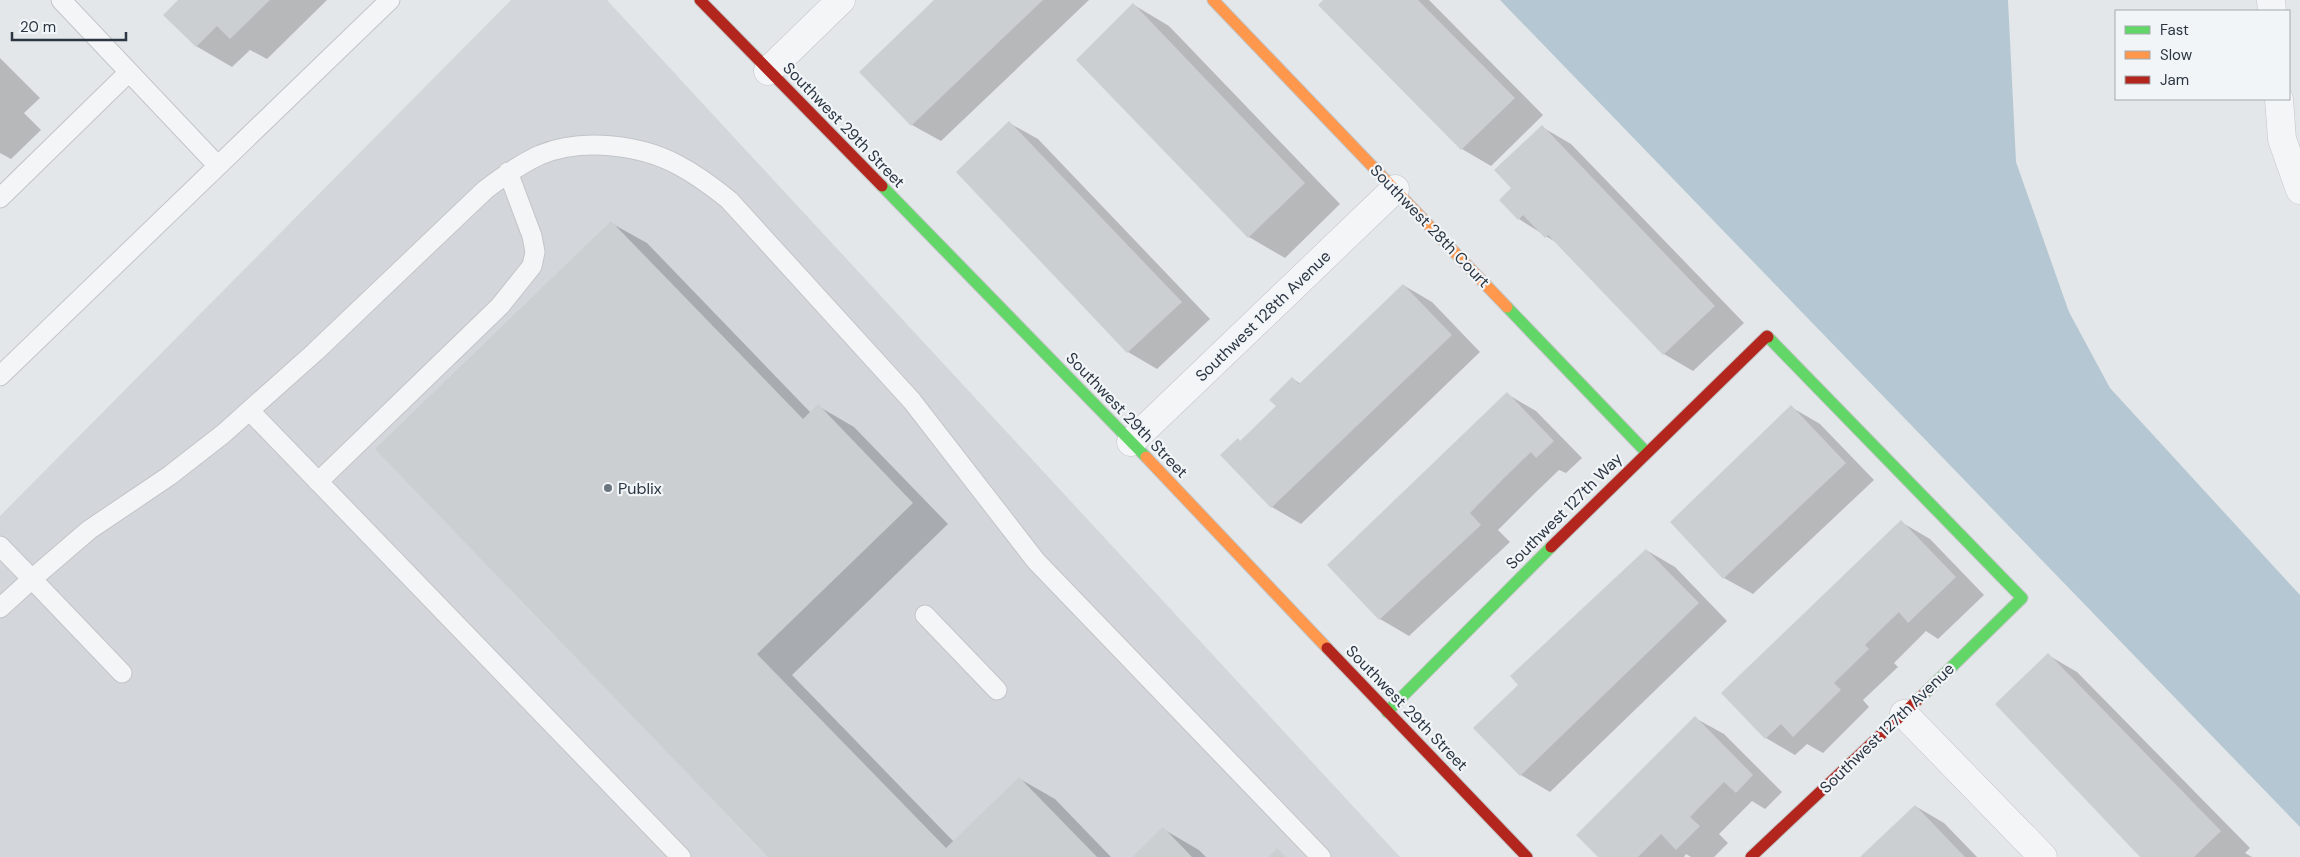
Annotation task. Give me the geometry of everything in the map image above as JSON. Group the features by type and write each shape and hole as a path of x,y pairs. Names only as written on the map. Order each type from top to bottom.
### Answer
{"street":[{"name":"Southwest 29th Street","path":"700,0 1131,442 1527,857"},
{"path":"768,71 841,0"},
{"name":"Southwest 28th Court","path":"1212,0 1646,452"},
{"path":"2279,100 2282,138 2300,190"},
{"name":"Southwest 128th Avenue","path":"1131,442 1395,189"},
{"name":"Southwest 127th Way","path":"1387,712 1646,452 1767,336 2022,598"},
{"name":"Southwest 127th Avenue","path":"1751,857 1904,714 2022,598"},
{"path":"1904,714 2042,857"}],"lane":[{"path":"60,0 218,166"},
{"path":"0,376 390,0"},
{"path":"0,198 129,72"},
{"path":"0,608 89,530 169,476 250,411 485,190 508,172 540,155 566,148 616,148 643,152 677,164 705,181 729,200 912,401 1036,561 1321,857"},
{"path":"318,482 500,306 532,266 534,252 532,236 508,172"},
{"path":"250,411 681,857"},
{"path":"0,546 122,673"},
{"path":"925,615 997,690"}],"shaded area":[{"path":"511,0 607,0 1400,857 0,857 0,516"}],"water":[{"path":"1500,0 2008,0 2016,162 2069,312 2110,388 2300,595 2300,827"}],"building":[{"path":"178,0 270,0 230,39 217,26 196,47 163,15"},
{"path":"934,0 1043,0 911,126 859,72"},
{"path":"1323,0 1418,0 1515,98 1461,150 1318,5"},
{"path":"1133,3 1305,183 1248,238 1076,60"},
{"path":"1009,121 1182,302 1127,353 956,172"},
{"path":"1542,125 1715,306 1663,355 1548,235 1545,238 1523,215 1518,220 1499,200 1511,188 1494,170"},
{"path":"611,221 803,419 818,404 913,503 757,654 946,848 1019,777 1097,857 768,857 375,449"},
{"path":"1403,284 1452,335 1271,508 1220,455 1238,438 1240,441 1276,406 1269,400 1292,377 1299,384"},
{"path":"1507,392 1554,441 1536,458 1531,452 1504,478 1470,513 1481,525 1379,620 1327,565"},
{"path":"1791,405 1846,463 1723,579 1670,522"},
{"path":"1901,520 1956,577 1908,623 1899,612 1865,645 1869,649 1834,683 1841,690 1793,737 1781,724 1765,739 1721,693"},
{"path":"1646,549 1699,603 1520,776 1473,728 1518,685 1510,676"},
{"path":"2048,653 2221,831 2194,857 2140,857 1995,704"},
{"path":"1695,716 1753,775 1736,793 1724,782 1690,817 1700,826 1676,850 1661,834 1638,857 1598,857 1576,835"},
{"path":"1915,805 1965,857 1860,857"},
{"path":"1163,827 1192,857 1132,857"},
{"path":"1277,848 1286,857 1268,857"}],"traffic: fast":[{"path":"882,186 1146,457"},
{"path":"1507,307 1646,452"},
{"path":"1768,337 2022,598 1924,694"},
{"path":"1387,712 1551,547"}],"traffic: slow":[{"path":"1213,0 1507,307"},
{"path":"1146,457 1327,648"}],"traffic: jam":[{"path":"700,0 882,186"},
{"path":"1551,547 1768,337"},
{"path":"1327,648 1527,857"},
{"path":"1751,857 1924,694"}],"place":[{"name":"Publix","path":"608,488"}]}
